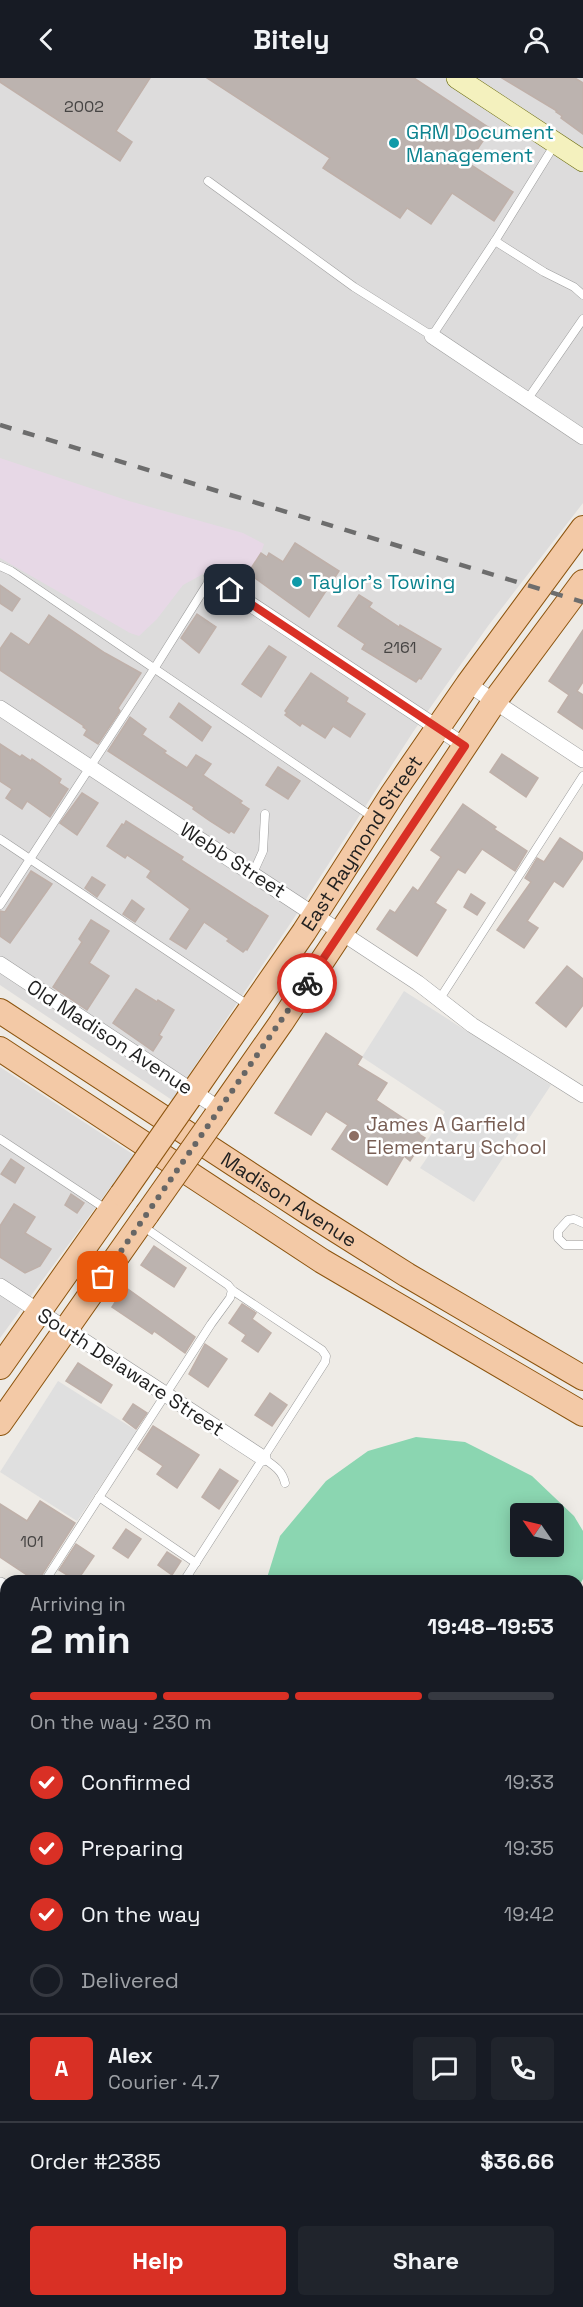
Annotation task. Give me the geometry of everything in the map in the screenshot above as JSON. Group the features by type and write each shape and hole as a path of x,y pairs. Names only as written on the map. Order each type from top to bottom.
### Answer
{"main road":[{"path":"457,78 583,161"},
{"name":"East Raymond Street","path":"0,1368 315,915 376,819 468,684 583,528"},
{"name":"East Raymond Street","path":"0,1423 218,1113 494,702 583,582"},
{"name":"Madison Avenue","path":"0,1011 406,1275 583,1378"},
{"name":"Madison Avenue","path":"0,1049 322,1261 583,1414"}],"street":[{"path":"432,336 583,437"},
{"path":"211,578 465,746"},
{"path":"468,684 583,760"},
{"name":"Webb Street","path":"0,708 418,983 472,1025 583,1095"},
{"name":"Old Madison Avenue","path":"0,964 218,1113"},
{"name":"South Delaware Street","path":"0,1287 263,1458"}],"lane":[{"path":"208,181 354,287 432,336 495,241 555,143"},
{"path":"495,241 544,272 574,287 583,295"},
{"path":"527,400 583,319"},
{"path":"0,566 11,571 376,819"},
{"path":"0,905 211,578"},
{"path":"439,1000 583,776"},
{"path":"253,873 263,851 265,814"},
{"path":"0,839 252,1007"},
{"path":"0,1139 116,1203"},
{"path":"144,1219 232,1290 322,1350 326,1356 325,1362 188,1575"},
{"path":"583,1223 574,1219 568,1220 558,1231 558,1238 565,1245 583,1245"},
{"path":"49,1575 230,1298 232,1290"},
{"path":"263,1458 278,1468 285,1483"},
{"path":"99,1497 195,1563"}],"shaded area":[{"path":"0,78 583,78 583,503 488,626 413,732 292,921 172,1100 0,985"},
{"name":"Taylor's Towing","path":"0,458 129,501 243,533 264,544 261,553 248,573 214,568 183,585 157,619 139,636 130,633 0,558"},
{"path":"404,991 551,1085 474,1202 420,1168 431,1152 424,1146 445,1112 362,1057"},
{"path":"0,1067 134,1155 0,1338"},
{"path":"58,1381 137,1431 77,1521 0,1472"}],"green space":[{"path":"416,1437 465,1442 532,1476 560,1503 510,1503 510,1557 564,1557 564,1506 574,1516 583,1531 583,1575 268,1575 280,1536 326,1481 368,1451"}],"building":[{"path":"0,78 150,78 116,131 132,142 120,161 0,82"},
{"name":"GRM Document Management","path":"207,78 414,78 491,129 468,163 513,192 494,221 452,193 431,224 407,208 400,218 323,168 330,158"},
{"path":"502,78 575,78 583,83 583,134 561,118 562,116 557,111"},
{"name":"Taylor's Towing","path":"295,543 339,571 309,617 248,573 261,553 267,557 269,553 283,562"},
{"path":"0,585 20,599 12,611 0,603"},
{"path":"359,595 372,603 369,607 399,627 400,625 441,649 421,679 419,678 416,682 362,649 365,644 338,626"},
{"path":"197,614 216,627 199,653 181,638"},
{"path":"49,615 105,653 141,673 98,744 84,735 87,730 84,726 0,670 0,649 11,633 29,645"},
{"path":"583,630 583,682 577,691 583,695 583,729 558,712 569,695 549,681"},
{"path":"269,646 286,657 261,697 242,684"},
{"path":"311,673 348,698 346,702 365,714 350,737 333,726 325,738 302,723 300,726 285,715 287,713 285,711"},
{"path":"179,703 211,727 202,741 170,717"},
{"path":"130,717 146,729 142,735 187,768 196,755 211,764 203,775 242,801 240,803 249,809 234,833 231,831 229,833 210,821 193,809 194,807 108,751"},
{"path":"0,744 20,757 22,755 31,761 32,759 61,779 59,783 68,789 50,817 27,801 22,809 6,798 12,789 0,781"},
{"path":"502,754 538,778 526,797 490,772"},
{"path":"278,767 300,781 288,799 266,785"},
{"path":"82,793 98,803 77,835 60,823"},
{"path":"463,804 496,827 494,829 527,851 515,871 482,849 465,873 458,869 435,903 446,910 417,956 377,929 390,910 395,913 413,887 418,891 441,857 431,850"},
{"path":"126,821 183,857 181,860 268,916 247,950 243,952 204,922 186,949 170,939 190,909 147,877 151,871 127,855 125,858 107,846"},
{"path":"560,838 583,853 583,858 563,887 554,881 527,921 538,928 524,948 497,930 531,882 525,878 537,858 544,862"},
{"path":"31,871 52,884 10,943 0,936 0,911 5,912"},
{"path":"92,877 105,885 97,897 85,888"},
{"path":"471,894 485,903 477,915 464,907"},
{"path":"132,900 144,909 135,922 123,914"},
{"path":"91,920 109,931 89,963 109,976 87,1010 53,987 82,942 79,939"},
{"path":"567,966 583,979 583,1005 566,1027 536,1003"},
{"path":"136,989 174,1010 159,1035 162,1037 153,1051 113,1023"},
{"path":"326,1033 362,1057 357,1065 387,1083 376,1100 421,1130 419,1134 425,1138 410,1161 404,1156 387,1185 332,1149 348,1125 326,1111 311,1135 275,1113"},
{"path":"11,1159 24,1168 15,1183 1,1174"},
{"path":"71,1194 84,1203 77,1213 65,1205"},
{"path":"14,1204 35,1217 25,1233 51,1249 40,1266 25,1273 0,1257 0,1226"},
{"path":"154,1246 186,1268 174,1287 141,1265"},
{"path":"125,1287 195,1337 185,1353 154,1331 152,1334 112,1307"},
{"path":"242,1304 256,1313 252,1319 271,1333 258,1352 242,1341 246,1335 229,1323"},
{"path":"205,1344 227,1359 208,1387 189,1374"},
{"path":"78,1363 112,1385 101,1403 66,1381"},
{"path":"270,1393 287,1405 272,1426 255,1415"},
{"path":"133,1404 147,1413 136,1429 123,1419"},
{"path":"153,1426 199,1455 177,1488 157,1474 163,1466 138,1449"},
{"path":"220,1469 238,1481 219,1509 202,1497"},
{"path":"40,1501 75,1523 42,1575 27,1575 0,1557 0,1504 27,1521"},
{"path":"126,1529 141,1539 128,1558 113,1548"},
{"path":"76,1544 94,1556 81,1575 67,1575 59,1570"},
{"path":"167,1552 181,1561 172,1575 158,1565"}],"railway":[{"path":"0,425 583,602"}],"way so far":[{"path":"103,1277 307,983"}],"place":[{"name":"GRM Document Management","path":"394,143"},
{"name":"Taylor's Towing","path":"297,582"},
{"name":"James A Garfield Elementary School","path":"354,1136"}],"route":[{"path":"230,590 465,746 307,983"}]}
